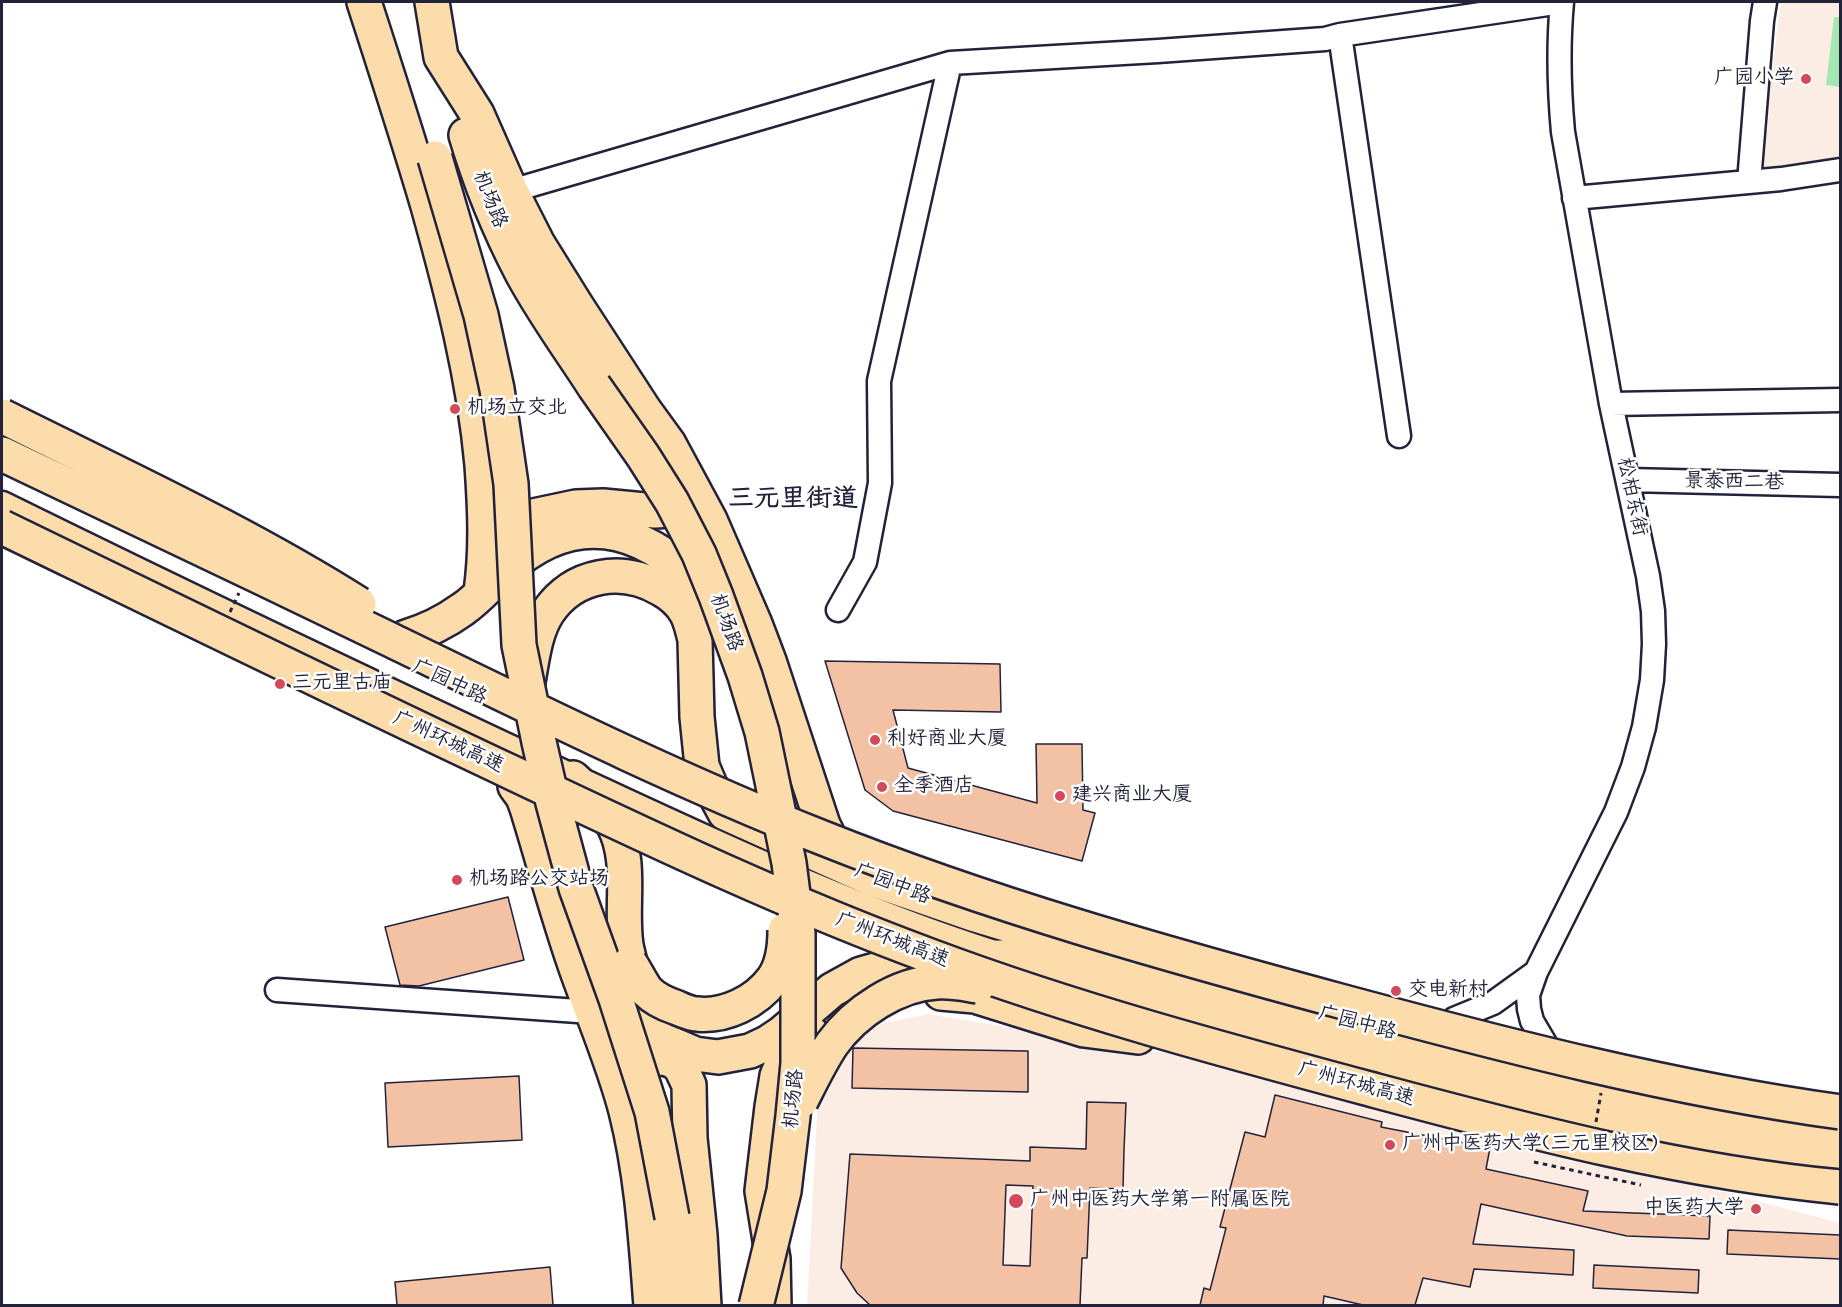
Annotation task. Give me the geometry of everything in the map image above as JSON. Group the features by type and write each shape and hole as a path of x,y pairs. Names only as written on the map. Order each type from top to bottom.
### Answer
{"highway":[{"path":"364,2 427,204 462,333 479,430 486,526 481,592"},
{"name":"机场路","path":"387,2 481,315 497,389 511,484 518,636 513,691 652,1112 672,1217 681,1305"},
{"name":"机场路","path":"420,2 441,57 475,163 505,238 541,306 659,480 687,530 716,596 762,732 789,862 796,912 799,957 798,1063 784,1191 756,1305"},
{"path":"432,2 441,57 477,114 511,191 538,244 645,411 669,444 710,520 769,661 823,825 829,837 850,861 874,880"},
{"path":"2,416 283,558 513,691 628,754 824,839 928,878 1034,913 1197,962 1516,1048 1670,1083 1840,1112"},
{"path":"2,454 396,642 513,691"},
{"path":"486,526 576,507 603,506 655,512 671,510 699,498"},
{"name":"广州环城高速","path":"3,531 694,858 837,920 945,961 1182,1038 1472,1116 1646,1157 1751,1176 1840,1187"},
{"path":"406,637 426,632 465,608 523,555 541,543 573,532 588,531 624,535 649,546 670,559 695,581 730,638"},
{"path":"513,691 548,612 561,597 573,588 592,579 618,575 651,583 665,591 687,612 693,629 702,766 724,813"},
{"path":"573,778 602,808 614,825 624,868 626,945 630,963 648,991 666,1004 695,1014 722,1013 758,994 772,980 778,970 785,937 789,862"},
{"path":"515,786 527,808 574,963 616,1077 626,1113 645,1236 651,1305"},
{"name":"广园中路","path":"724,813 874,880 972,914 1088,949 1590,1089 1712,1116 1840,1135"},
{"path":"588,923 620,990 645,1024 674,1045 706,1057 731,1056 767,1043 832,990 861,974 903,962 926,959 1003,957"},
{"name":"广园中路","path":"1003,957 1183,1009 1658,1136 1761,1157 1840,1167"},
{"path":"794,1116 818,1067 833,1043 849,1024 866,1009 887,996 935,982 978,986 1138,1037"},
{"path":"774,1305 773,1259 762,1191 777,1076 782,1064 802,1040 819,1026 832,1018 877,1000 910,994 946,993 975,996 1084,1030 1138,1037"},
{"path":"616,1077 626,1067 643,1060 665,1058 675,1062 681,1068 689,1085 690,1138 700,1235 704,1305"}],"main road":[{"path":"2,438 406,637"},
{"name":"广园中路","path":"2,469 333,629 724,813"},
{"path":"33,483 87,480"},
{"name":"广园中路","path":"2,506 328,664 696,836 892,920 1003,957"},
{"path":"179,524 212,571"},
{"path":"3,531 149,606 515,786"},
{"path":"149,606 198,602"},
{"path":"333,629 406,637"},
{"path":"328,664 384,721 444,719 515,786"},
{"path":"823,825 986,886 1052,908 1303,979 1545,1043 1652,1068 1840,1100"},
{"path":"1088,949 1142,933"},
{"path":"1227,987 1303,979"},
{"path":"1183,1009 1211,1059"},
{"path":"1369,1027 1411,1027 1454,1019"},
{"path":"1138,1037 1211,1059 1497,1135 1732,1184 1840,1198"},
{"path":"1545,1043 1590,1089"},
{"path":"1321,1089 1382,1063"}],"street":[{"path":"511,191 950,63 1325,39 1561,2"},
{"name":"松柏东街","path":"1536,972 1616,812 1633,767 1644,727 1652,680 1654,645 1653,611 1611,404 1563,132 1559,90 1561,2"},
{"path":"1749,182 1765,2"},
{"path":"1341,35 1399,436"},
{"path":"838,610 865,562 880,483 879,381 950,63"},
{"path":"1574,198 1781,179 1840,170"},
{"path":"1611,404 1840,400"},
{"name":"景泰西二巷","path":"1628,480 1840,485"},
{"path":"1454,1019 1493,1003 1510,993 1536,972"},
{"path":"1536,972 1528,995 1529,1009 1532,1021 1545,1043"},
{"path":"277,990 592,1012"}],"path":[{"path":"228,614 243,584"},
{"path":"1590,1089 1595,1128"},
{"path":"1534,1162 1641,1185"}],"shaded area":[{"name":"广园小学","path":"1781,2 1840,2 1840,157 1759,168"},
{"path":"928,1014 1253,1067 1840,1223 1840,1305 807,1306 818,1096 857,1029"}],"green space":[{"path":"1834,17 1840,17 1840,87 1826,85"}],"building":[{"name":"利好商业大厦","path":"825,661 1000,664 1001,712 893,710 908,768 1037,803 1036,744 1082,744 1083,810 1095,813 1082,861 893,811 865,790"},
{"path":"508,897 524,960 419,986 400,985 385,927"},
{"path":"853,1048 1028,1051 1028,1092 852,1088"},
{"path":"519,1076 522,1140 388,1147 385,1083"},
{"path":"1275,1095 1382,1122 1381,1127 1490,1148 1486,1169 1588,1191 1583,1211 1710,1216 1709,1239 1627,1236 1481,1204 1473,1244 1574,1250 1573,1275 1474,1269 1470,1287 1423,1278 1415,1305 1363,1305 1324,1296 1323,1305 1200,1305 1204,1288 1210,1290 1226,1228 1220,1227 1245,1132 1265,1137"},
{"path":"1087,1102 1126,1103 1123,1189 1090,1188 1087,1258 1082,1258 1080,1305 870,1305 857,1293 841,1268 850,1154 1030,1161 1030,1147 1086,1149","holes":["1006,1185 1033,1186 1030,1266 1003,1265"]},
{"path":"1728,1230 1840,1235 1840,1259 1727,1254"},
{"path":"1594,1265 1699,1270 1698,1293 1593,1288"},
{"path":"550,1267 553,1305 397,1305 395,1282"}],"place":[{"name":"广园小学","path":"1806,79"},
{"name":"机场立交北","path":"455,409"},
{"name":"三元里古庙","path":"280,684"},
{"name":"利好商业大厦","path":"875,740"},
{"name":"全季酒店","path":"882,787"},
{"name":"建兴商业大厦","path":"1060,796"},
{"name":"机场路公交站场","path":"457,880"},
{"name":"交电新村","path":"1396,991"},
{"name":"广州中医药大学(三元里校区)","path":"1390,1145"},
{"name":"广州中医药大学第一附属医院","path":"1016,1201"},
{"name":"中医药大学","path":"1756,1209"}],"district":[{"name":"三元里街道","path":"793,501"}]}
